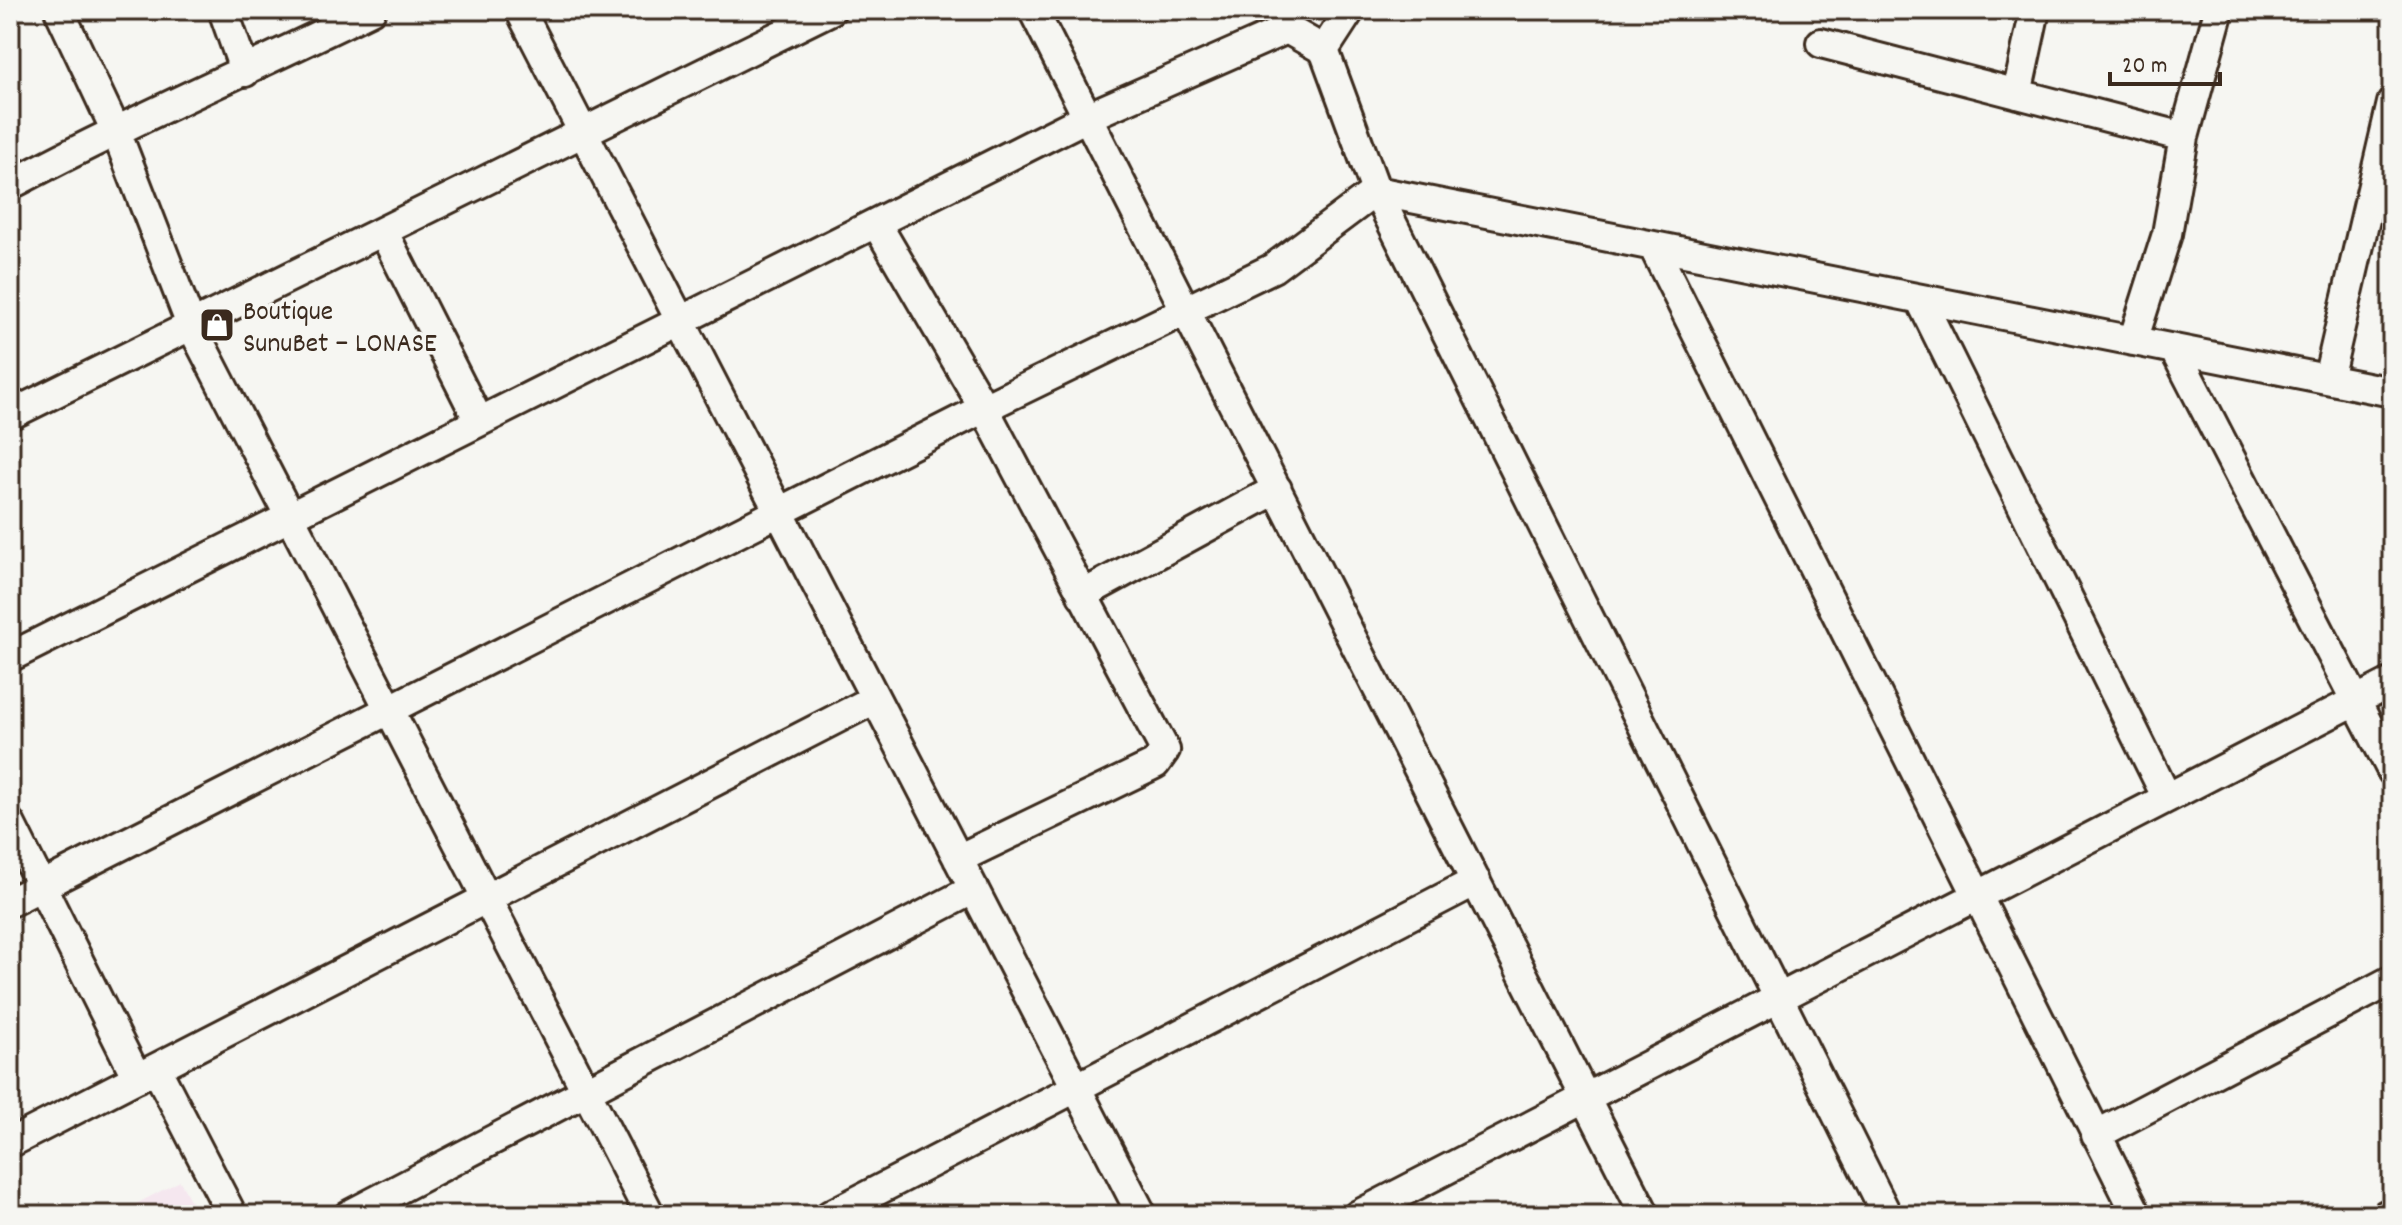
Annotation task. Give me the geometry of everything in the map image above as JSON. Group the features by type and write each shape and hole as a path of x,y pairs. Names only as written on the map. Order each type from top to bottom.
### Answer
{"street":[{"path":"59,10 115,129 191,325 650,1215"},
{"path":"223,10 245,72"},
{"path":"10,185 115,129 245,72 371,10"},
{"path":"520,10 1142,1215"},
{"path":"10,415 831,10"},
{"path":"1033,10 1645,1215"},
{"path":"1324,50 1350,10"},
{"path":"2017,94 2035,10"},
{"path":"2133,341 2167,234 2184,137 2219,10"},
{"path":"10,657 1282,20 1324,50 1376,191 1887,1215"},
{"path":"1821,43 2184,137"},
{"path":"2328,379 2384,174 2392,103"},
{"path":"10,902 984,408 1273,268 1376,191 2392,392"},
{"path":"876,223 984,408 1165,750 1155,764 958,859"},
{"path":"383,231 479,421"},
{"path":"1653,246 2137,1215"},
{"path":"1920,299 2167,798"},
{"path":"2174,349 2392,771"},
{"path":"1082,595 1277,489"},
{"path":"1358,1215 2392,682"},
{"path":"10,1143 875,699"},
{"path":"10,823 146,1073 232,1215"},
{"path":"830,1215 1476,881"},
{"path":"349,1215 974,889"},
{"path":"2096,1135 2392,980"},
{"path":"2386,1215 2392,1212"}],"shaded area":[{"path":"180,1181 198,1215 115,1215"}],"place":[{"name":"Boutique SunuBet – LONASE","path":"217,325"}]}
